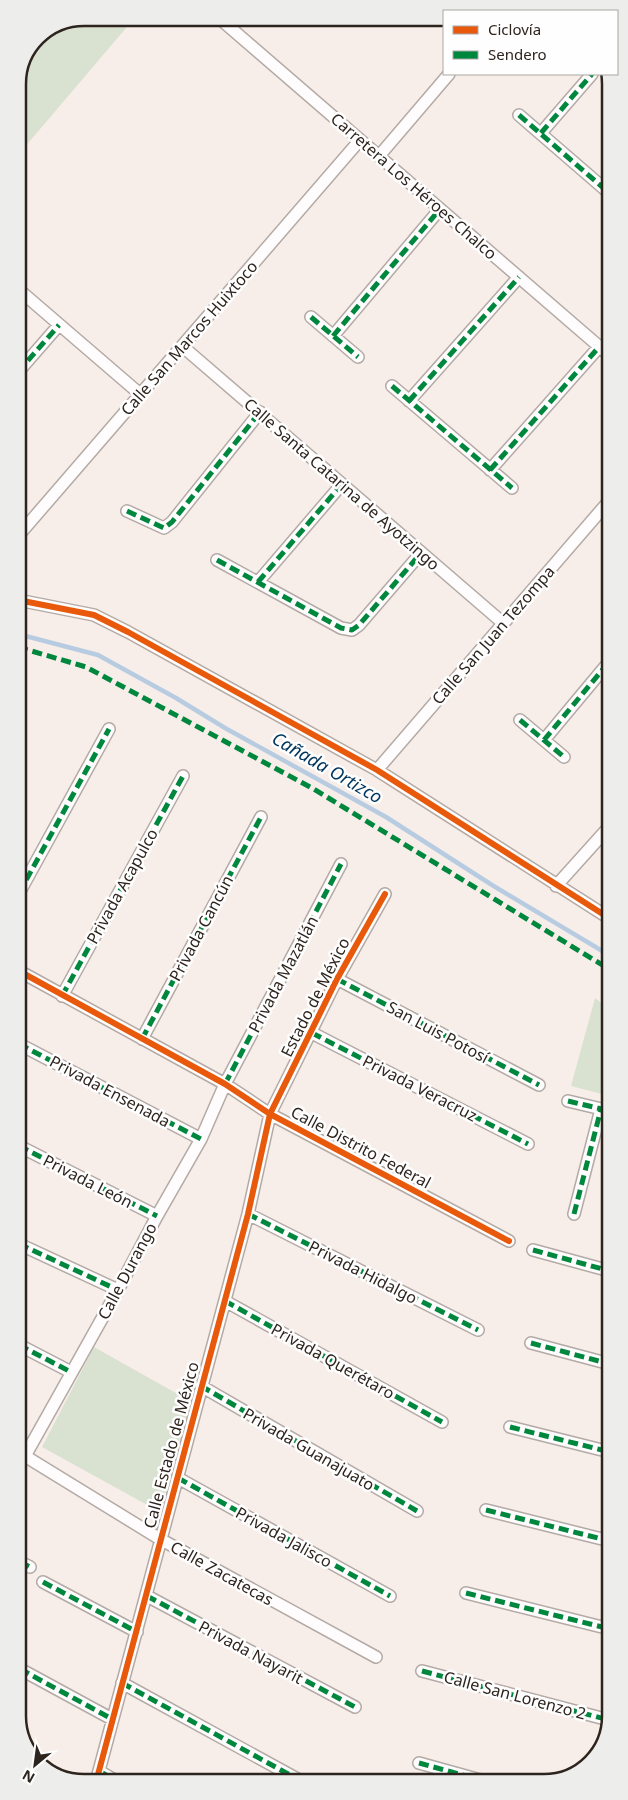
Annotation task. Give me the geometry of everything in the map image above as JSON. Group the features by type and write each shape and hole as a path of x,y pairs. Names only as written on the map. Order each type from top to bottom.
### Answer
{"street":[{"name":"Carretera Los Héroes Chalco","path":"228,26 602,349"},
{"path":"379,156 448,75"},
{"path":"541,133 591,75"},
{"path":"519,115 602,187"},
{"name":"Calle San Marcos Huixtoco","path":"26,527 360,140"},
{"path":"333,336 440,209"},
{"path":"409,401 519,277"},
{"path":"26,296 140,394"},
{"path":"310,317 358,357"},
{"path":"26,363 59,325"},
{"name":"Calle Santa Catarina de Ayotzingo","path":"182,346 503,623"},
{"path":"490,470 599,347"},
{"path":"392,386 512,488"},
{"path":"127,511 164,528 172,522 260,412"},
{"path":"258,582 342,484"},
{"name":"Calle San Juan Tezompa","path":"377,770 602,509"},
{"path":"217,560 341,628 352,630 359,625 421,553"},
{"path":"26,602 94,615 377,770 602,914"},
{"path":"544,740 602,670"},
{"path":"520,720 564,757"},
{"path":"26,880 109,728"},
{"name":"Privada Acapulco","path":"62,996 183,776"},
{"name":"Privada Cancún","path":"142,1039 261,817"},
{"path":"556,886 602,835"},
{"name":"Privada Mazatlán","path":"225,1084 341,864"},
{"name":"Estado de México","path":"270,1114 338,979 385,894"},
{"name":"Calle Distrito Federal","path":"26,975 225,1084 270,1114 509,1241"},
{"name":"San Luis Potosí","path":"338,979 539,1085"},
{"name":"Privada Veracruz","path":"312,1033 528,1144"},
{"name":"Privada Ensenada","path":"26,1048 201,1139"},
{"name":"Calle Durango","path":"26,1447 118,1290 201,1139 225,1084"},
{"path":"568,1101 602,1109"},
{"name":"Calle Estado de México","path":"99,1774 248,1214 270,1114"},
{"path":"574,1214 602,1123"},
{"name":"Privada León","path":"26,1150 157,1216"},
{"name":"Privada Hidalgo","path":"248,1214 478,1330"},
{"path":"26,1247 118,1290"},
{"path":"533,1250 602,1268"},
{"name":"Privada Querétaro","path":"225,1301 442,1422"},
{"path":"531,1344 602,1362"},
{"path":"26,1349 71,1372"},
{"name":"Privada Guanajuato","path":"201,1386 417,1511"},
{"path":"510,1427 602,1450"},
{"name":"Calle Zacatecas","path":"26,1456 160,1540 376,1657"},
{"name":"Privada Jalisco","path":"178,1478 390,1596"},
{"path":"486,1510 602,1539"},
{"path":"42,1582 137,1632"},
{"path":"466,1592 602,1627"},
{"name":"Privada Nayarit","path":"147,1596 355,1707"},
{"name":"Calle San Lorenzo 2","path":"422,1671 602,1718"},
{"path":"26,1672 112,1719"},
{"path":"122,1684 288,1774"},
{"path":"419,1762 462,1774"}],"green space":[{"path":"128,26 26,146 27,73 36,52 43,43 52,36 73,27"},
{"path":"595,998 602,1004 602,1094 571,1086"},
{"path":"94,1347 190,1401 160,1512 42,1447"}],"waterway":[{"name":"Cañada Ortizco","path":"26,636 98,655 386,817 492,885 602,951"}],"marked path":[{"path":"541,133 591,75"},
{"path":"519,115 602,187"},
{"path":"333,336 440,209"},
{"path":"409,401 519,277"},
{"path":"311,317 358,357"},
{"path":"26,363 59,325"},
{"path":"490,470 599,347"},
{"path":"392,386 512,488"},
{"path":"127,511 164,528 172,522 260,412"},
{"path":"258,582 342,484"},
{"path":"217,560 341,628 352,630 359,625 421,553"},
{"path":"26,649 86,667 312,788 602,965"},
{"path":"544,740 602,670"},
{"path":"520,720 564,757"},
{"path":"26,880 109,729"},
{"path":"62,996 183,776"},
{"path":"142,1039 261,817"},
{"path":"225,1084 341,864"},
{"path":"337,979 539,1085"},
{"path":"312,1033 528,1144"},
{"path":"26,1048 201,1139"},
{"path":"568,1101 602,1109"},
{"path":"574,1214 601,1109"},
{"path":"26,1150 157,1216"},
{"path":"248,1214 478,1330"},
{"path":"26,1247 118,1290"},
{"path":"533,1250 602,1269"},
{"path":"225,1301 442,1422"},
{"path":"531,1343 602,1362"},
{"path":"26,1349 71,1372"},
{"path":"201,1386 417,1511"},
{"path":"510,1427 602,1450"},
{"path":"178,1478 390,1596"},
{"path":"486,1510 602,1539"},
{"path":"26,1565 30,1567"},
{"path":"43,1582 137,1632"},
{"path":"466,1593 602,1627"},
{"path":"147,1596 355,1707"},
{"path":"422,1671 602,1718"},
{"path":"26,1672 112,1719"},
{"path":"122,1683 288,1774"},
{"path":"419,1763 459,1774"},
{"path":"99,1771 104,1774"}],"cycle path":[{"path":"26,602 94,615 128,632 377,770 602,914"},
{"path":"98,1774 248,1214 270,1114 337,979 385,894"},
{"path":"26,975 225,1084 270,1114 509,1241"}]}
